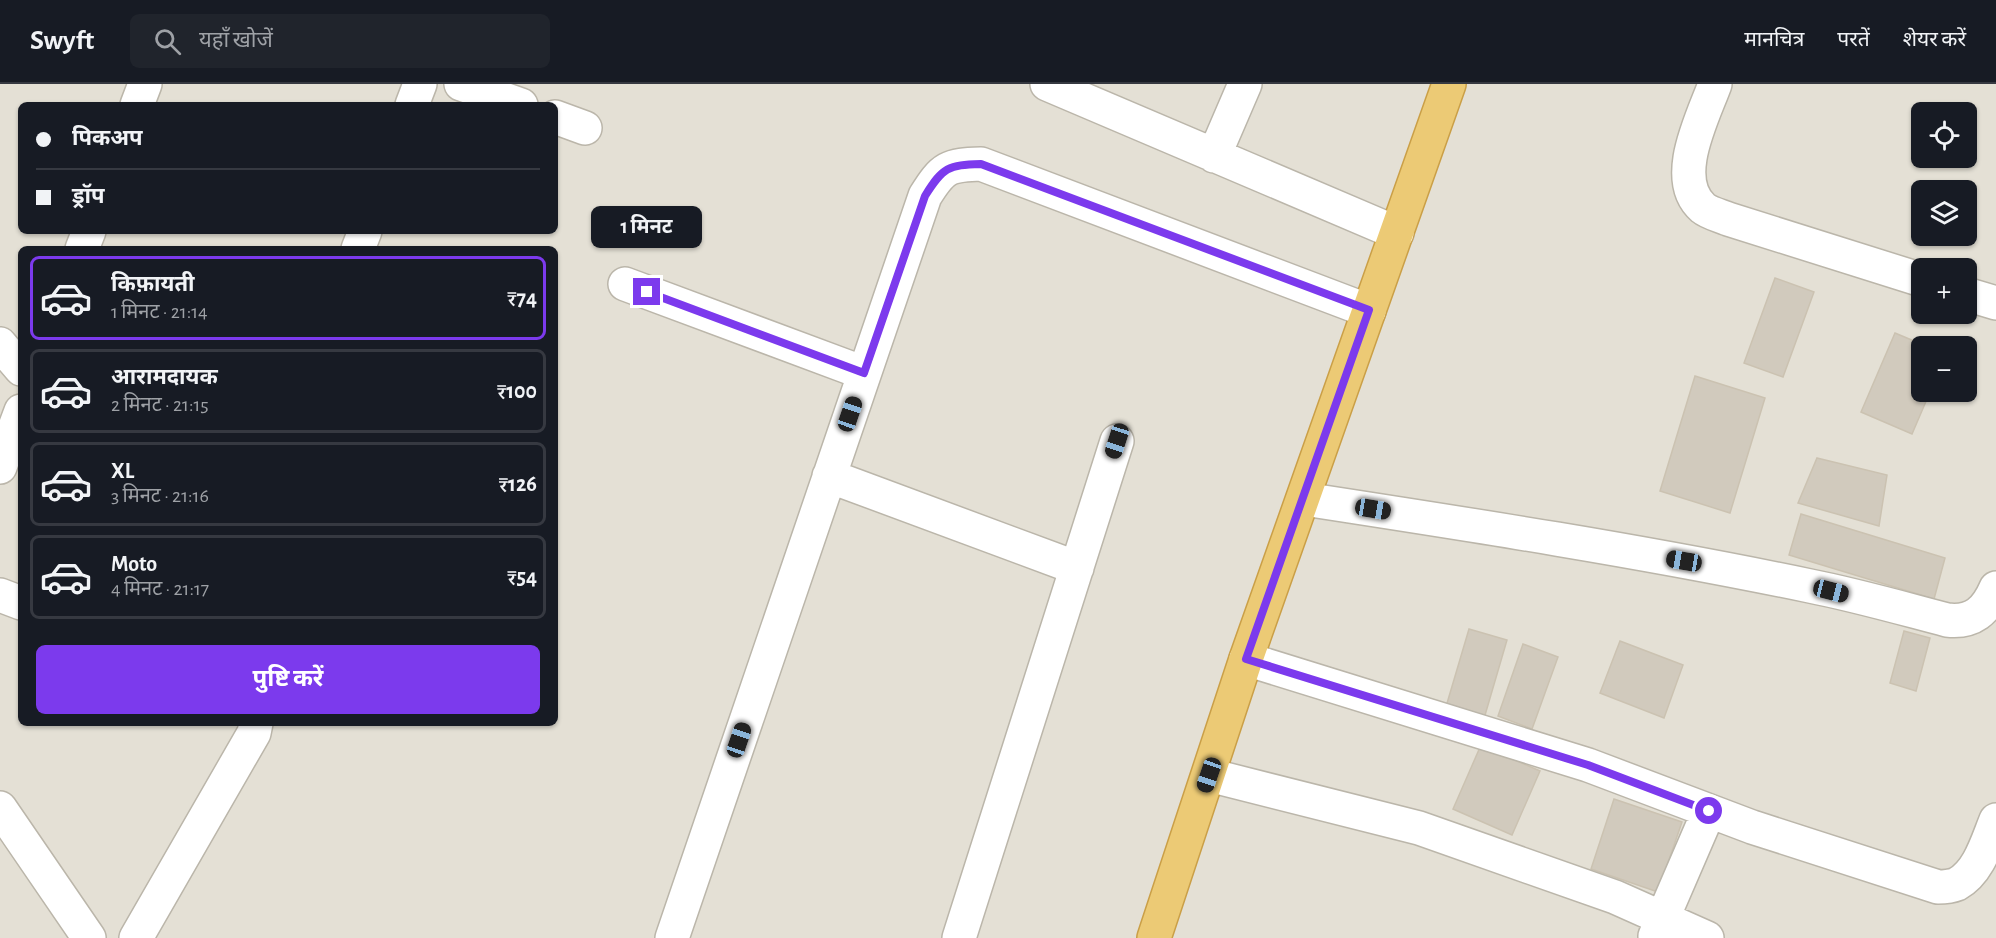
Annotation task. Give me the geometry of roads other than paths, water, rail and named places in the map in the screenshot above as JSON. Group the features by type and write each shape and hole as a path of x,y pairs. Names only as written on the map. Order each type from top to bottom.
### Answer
{"highway":[{"path":"1154,938 1246,659 1449,84"}],"street":[{"path":"138,102 145,84"},
{"path":"413,102 420,84"},
{"path":"461,84 512,102"},
{"path":"1047,84 1397,233"},
{"path":"1214,156 1245,84"},
{"path":"1715,84 1693,141 1688,165 1691,190 1703,208 1728,219 1911,277"},
{"path":"558,118 585,128"},
{"path":"672,938 925,196 937,176 956,165 981,164 1369,310"},
{"path":"625,284 864,373"},
{"path":"1977,297 1996,303"},
{"path":"0,344 18,365"},
{"path":"0,467 18,419"},
{"path":"959,938 1117,441"},
{"path":"829,476 1077,568"},
{"path":"1304,499 1512,531 1727,569 1811,586 1947,620 1966,620 1977,614 1990,602 1996,588"},
{"path":"0,595 18,602"},
{"path":"1246,659 1588,765 1752,827 1938,888 1956,885 1970,874 1996,820"},
{"path":"136,938 254,733 255,726"},
{"path":"1209,775 1419,828 1615,897 1659,928 1707,938"},
{"path":"0,808 89,938"},
{"path":"1659,928 1709,811"}]}
